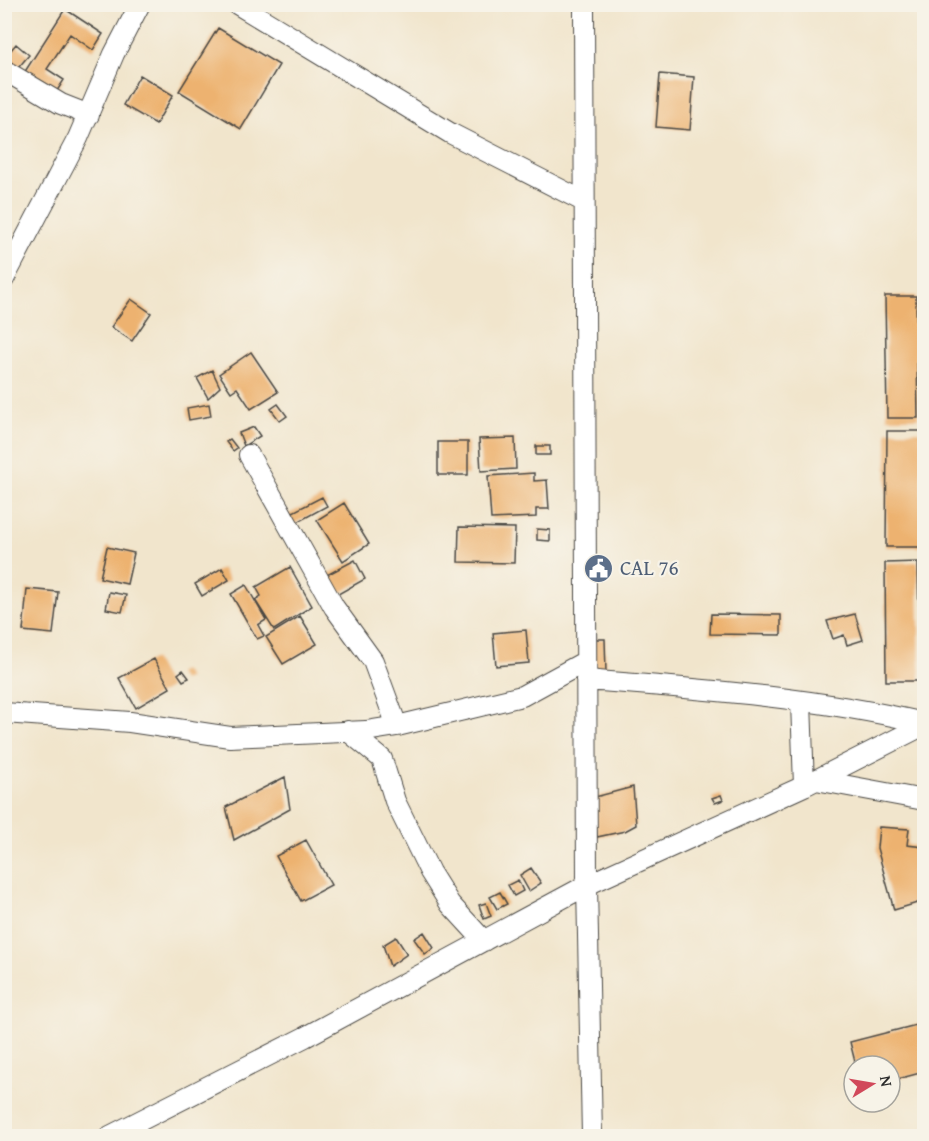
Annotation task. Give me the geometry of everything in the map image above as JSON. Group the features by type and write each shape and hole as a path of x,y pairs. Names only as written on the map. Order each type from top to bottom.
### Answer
{"street":[{"path":"4,279 89,115 114,54 140,4"},
{"path":"237,4 450,133 584,201"},
{"path":"584,4 587,885 592,1137"},
{"path":"4,70 61,104 89,115"},
{"path":"249,456 334,606 373,661 397,726"},
{"path":"4,712 130,722 230,737 348,731 397,726 522,696 586,671 877,712 924,724"},
{"path":"801,702 810,783"},
{"path":"110,1137 305,1037 587,885 810,783 924,724"},
{"path":"348,731 382,759 395,801 430,872 450,904 484,941"},
{"path":"810,783 924,800"}],"building":[{"path":"65,9 103,34 93,50 70,34 47,69 64,80 55,94 24,73"},
{"path":"218,28 279,65 241,129 179,91"},
{"path":"16,44 29,55 18,68 5,57"},
{"path":"660,74 694,77 690,130 656,127"},
{"path":"140,75 173,95 156,124 123,105"},
{"path":"885,296 916,296 918,418 887,418"},
{"path":"131,299 151,313 132,341 111,327"},
{"path":"251,352 278,392 251,409 237,388 231,392 219,374"},
{"path":"212,370 220,387 208,398 197,378"},
{"path":"209,404 211,416 189,420 187,408"},
{"path":"278,404 287,416 280,421 271,409"},
{"path":"254,427 260,436 244,446 239,433"},
{"path":"887,431 922,431 921,547 886,547"},
{"path":"515,438 516,469 481,471 479,439"},
{"path":"230,439 237,448 233,451 226,442"},
{"path":"438,442 468,442 468,475 438,475"},
{"path":"536,446 550,446 550,455 536,455"},
{"path":"534,473 534,481 547,480 549,509 536,509 536,517 491,519 488,476"},
{"path":"322,497 327,506 292,525 287,515"},
{"path":"344,503 369,544 343,561 317,520"},
{"path":"459,527 515,528 514,563 458,562"},
{"path":"537,529 550,530 550,541 537,540"},
{"path":"107,547 134,553 127,584 100,578"},
{"path":"355,560 365,579 333,597 323,577"},
{"path":"918,562 920,681 886,681 885,563"},
{"path":"290,567 312,606 274,630 255,600 261,596 256,587"},
{"path":"222,568 229,580 202,596 195,584"},
{"path":"246,585 266,620 258,625 264,636 257,639 231,594"},
{"path":"27,589 58,592 53,634 23,631"},
{"path":"109,592 126,595 122,612 106,609"},
{"path":"711,614 781,615 781,635 710,634"},
{"path":"855,614 863,640 847,645 844,635 833,639 827,621"},
{"path":"300,616 317,644 283,664 266,637"},
{"path":"526,630 529,663 496,666 493,633"},
{"path":"592,639 605,639 606,673 593,673"},
{"path":"154,659 170,688 136,708 119,678"},
{"path":"183,670 189,678 183,681 178,674"},
{"path":"285,777 290,809 234,840 226,807"},
{"path":"633,787 636,825 625,831 597,837 595,797"},
{"path":"721,795 723,800 715,803 712,798"},
{"path":"879,827 909,829 907,845 924,847 924,901 894,910 877,848"},
{"path":"306,840 331,885 301,901 276,856"},
{"path":"531,868 541,883 529,891 520,875"},
{"path":"518,880 523,891 514,896 508,885"},
{"path":"500,892 507,904 497,909 490,897"},
{"path":"486,903 491,916 484,919 479,905"},
{"path":"424,932 434,948 425,954 414,939"},
{"path":"396,937 407,954 390,966 383,945"},
{"path":"924,1023 924,1072 902,1078 902,1054 853,1054 850,1042"}],"place":[{"name":"CAL 76","path":"599,568"}]}
